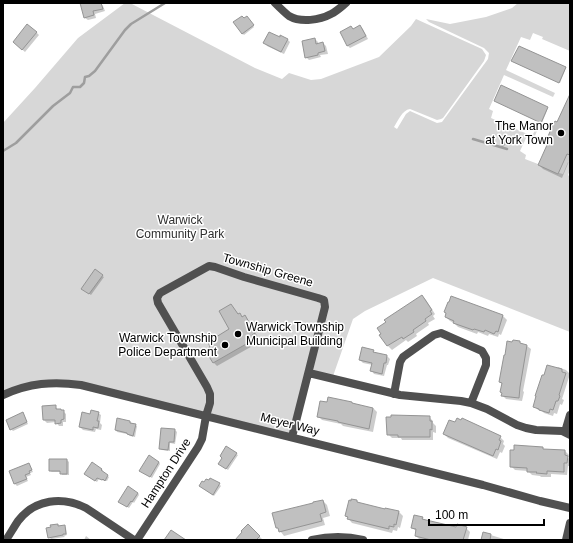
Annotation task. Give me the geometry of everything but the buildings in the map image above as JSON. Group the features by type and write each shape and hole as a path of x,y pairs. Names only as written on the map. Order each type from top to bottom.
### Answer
{"street":[{"path":"275,3 290,16 308,20 330,15 346,3"},
{"name":"Township Greene","path":"206,416 210,403 210,394 158,303 157,298 160,294 209,266 324,300 325,307 292,437"},
{"path":"397,395 400,362 402,356 434,335 441,333 482,351 486,358 486,365 471,403"},
{"path":"309,373 397,395 471,403 482,406 517,425 536,430 567,433 570,415"},
{"name":"Meyer Way","path":"3,395 11,391 50,382 81,384 476,484 540,502 570,508"},
{"name":"Hampton Drive","path":"135,540 196,451 202,439 206,416"},
{"path":"6,540 26,513 39,505 61,500 80,504 135,540"},
{"path":"566,540 570,523"},
{"path":"312,540 334,537 364,540"}],"green space":[{"name":"Warwick Community Park","path":"125,3 130,3 255,68 282,79 289,73 311,80 321,79 379,57 411,26 416,19 482,49 486,55 484,61 443,118 437,120 410,109 405,111 400,116 394,127 397,129 406,114 410,111 437,123 442,122 488,59 489,53 484,48 429,22 426,19 450,24 486,17 512,8 518,3 570,3 570,51 542,39 543,37 533,33 530,40 521,37 506,70 555,93 553,97 504,75 489,109 493,111 491,118 532,136 535,130 537,131 534,138 527,136 520,151 526,155 525,159 558,174 563,174 568,162 570,163 568,175 570,177 570,332 433,278 365,311 353,319 332,379 309,373 292,437 65,382 3,395 3,123 78,38"}],"waterway":[{"path":"3,151 16,143 53,106 70,93 73,87 80,87 84,83 85,77 89,76 95,71 131,24 165,3"},
{"path":"501,147 511,137"},
{"path":"473,139 507,149"}],"place":[{"name":"The Manor at York Town","path":"561,133"},
{"name":"Warwick Township Municipal Building","path":"238,334"},
{"name":"Warwick Township Police Department","path":"225,345"}]}
